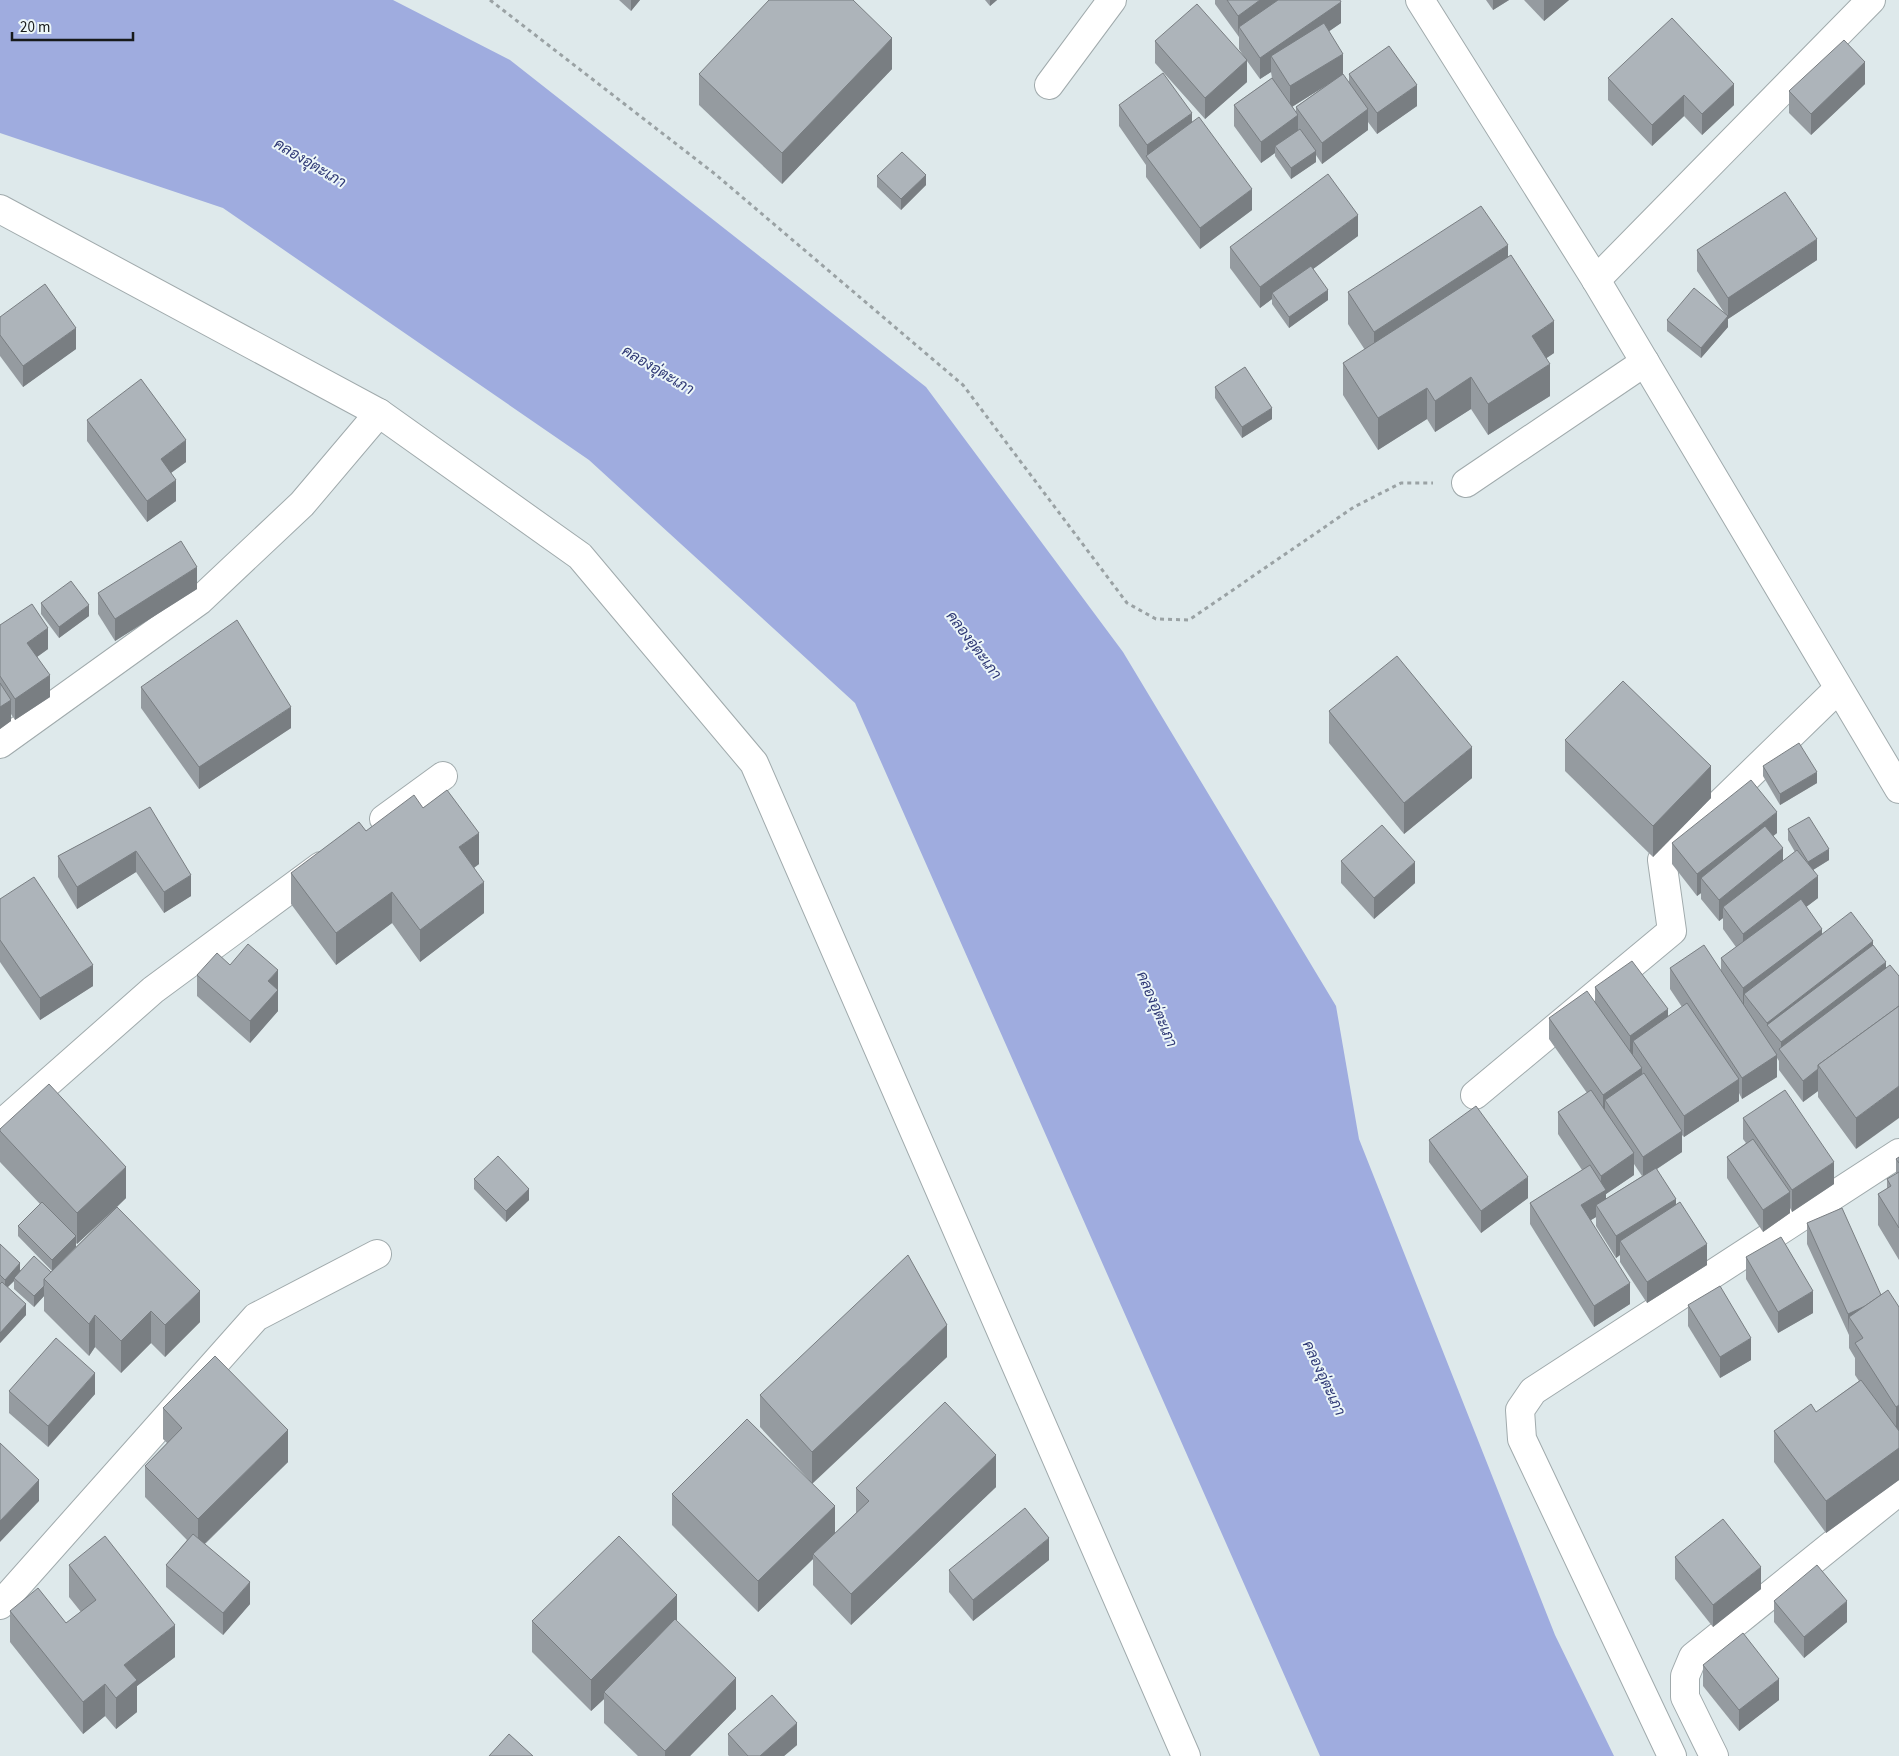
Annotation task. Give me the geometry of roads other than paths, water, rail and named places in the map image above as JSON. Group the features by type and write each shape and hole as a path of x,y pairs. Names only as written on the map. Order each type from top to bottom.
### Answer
{"street":[{"path":"1049,85 1112,0"},
{"path":"1420,0 1596,280 1899,790"},
{"path":"1596,280 1871,0"},
{"path":"0,210 379,413 580,556 754,763 1186,1756"},
{"path":"1466,483 1644,362"},
{"path":"0,744 199,601 302,504 379,413"},
{"path":"1475,1095 1672,931 1662,860 1838,689"},
{"path":"364,834 443,776"},
{"path":"0,1125 153,990 341,851"},
{"path":"1672,1756 1522,1439 1520,1410 1533,1391 1899,1154"},
{"path":"0,1605 256,1317 377,1254"},
{"path":"1714,1756 1686,1697 1685,1676 1693,1657 1899,1491"}],"water":[{"name":"คลองอุ่ตะเภา","path":"0,0 393,0 510,60 926,387 1123,652 1336,1006 1359,1139 1555,1635 1614,1756 1320,1756 855,703 589,460 223,208 0,133"}]}
